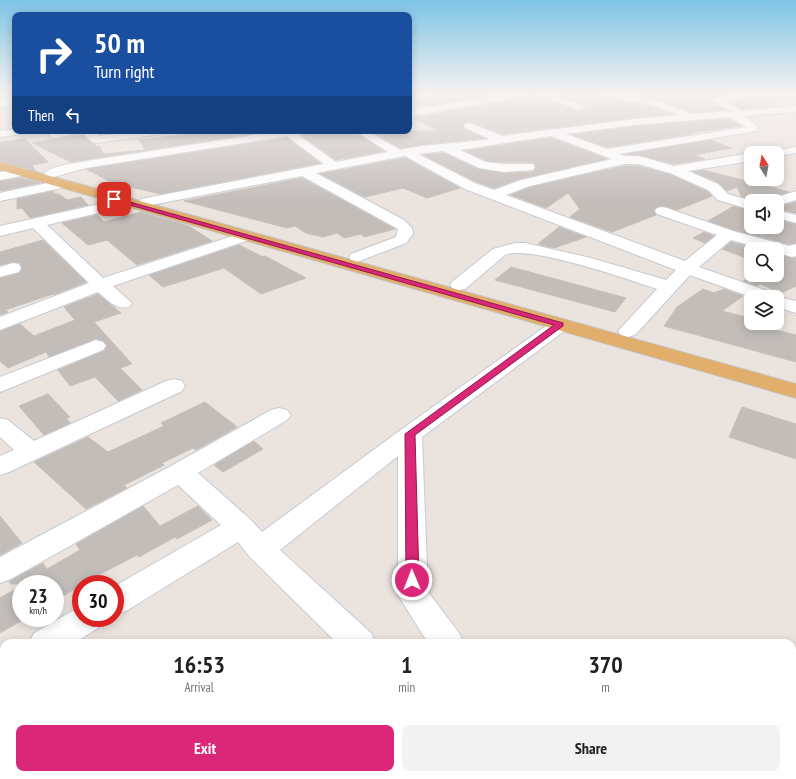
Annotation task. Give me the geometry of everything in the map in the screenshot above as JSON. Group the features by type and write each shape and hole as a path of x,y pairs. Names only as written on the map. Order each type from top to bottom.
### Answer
{"main road":[{"path":"0,160 127,202 796,390"},
{"path":"0,166 56,179 357,257 796,376"}],"street":[{"path":"479,130 502,140"},
{"path":"146,202 402,153 470,146 568,130"},
{"path":"605,153 745,130"},
{"path":"0,134 12,132"},
{"path":"553,132 624,160"},
{"path":"90,134 96,140 137,134"},
{"path":"0,197 56,179 68,168 88,163 144,157 276,134"},
{"path":"291,134 334,166"},
{"path":"366,134 470,186 748,290"},
{"path":"180,137 189,149"},
{"path":"445,148 483,165 504,168 529,167"},
{"path":"784,152 796,150"},
{"path":"674,170 744,158"},
{"path":"493,195 526,183 624,160 639,160 674,170 713,187 723,197 744,204"},
{"path":"784,160 790,162"},
{"path":"0,176 22,172"},
{"path":"304,172 399,223 404,228 405,234 401,240 357,257"},
{"path":"784,199 796,195"},
{"path":"0,231 127,202"},
{"path":"662,211 728,234 795,252"},
{"path":"784,216 796,219"},
{"path":"36,222 100,286 123,303"},
{"path":"628,331 687,268 728,234"},
{"path":"0,324 100,286 247,236"},
{"path":"459,285 499,252 506,248 515,247 585,260 669,287"},
{"path":"784,303 796,307"},
{"path":"260,550 410,434 560,324"},
{"path":"0,385 96,346"},
{"path":"0,466 174,386"},
{"path":"0,571 180,472 279,415"},
{"path":"0,425 31,451"},
{"path":"410,434 413,595 444,639"},
{"path":"180,472 241,527 260,550 355,639"},
{"path":"124,597 241,527"},
{"path":"53,639 73,627"}],"building":[{"path":"438,130 467,130 485,138 400,148 376,134 412,134 412,131 439,131"},
{"path":"493,130 533,130 503,134"},
{"path":"604,130 708,130 607,147 572,135"},
{"path":"189,134 251,134 71,162 32,143 83,135 96,146 99,146 104,154 145,150 139,140"},
{"path":"358,134 384,151 336,160 301,135"},
{"path":"287,138 320,163 161,194 113,183 86,169"},
{"path":"551,138 607,159 521,179 494,188 476,182 423,155 443,153 478,169 504,173 533,172 536,166 533,162 486,161 465,151"},
{"path":"25,139 48,162 32,165 36,171 0,161 0,142"},
{"path":"709,140 732,148 694,155 705,159 674,164 639,155 625,154"},
{"path":"405,158 460,188 427,198 403,188 365,197 320,174"},
{"path":"624,166 638,166 669,174 707,191 712,196 677,210 662,206 657,207 654,210 656,215 612,232 570,217 580,209 568,193 546,208 511,195 530,187"},
{"path":"703,170 744,180 744,186 766,186 789,192 783,194 744,194 744,197 741,196 737,187 727,191 719,183 693,172"},
{"path":"21,178 40,183 0,191 0,181"},
{"path":"302,178 395,229 364,237 361,234 344,238 337,233 323,237 306,233 295,226 287,228 184,201"},
{"path":"53,191 55,194 59,194 67,200 81,197 88,205 30,218 22,208 17,209 17,199"},
{"path":"796,202 796,213 784,210 784,205"},
{"path":"734,206 744,209 744,233 708,221"},
{"path":"141,212 189,226 212,241 137,265 107,240 88,245 62,223 97,215 104,222"},
{"path":"784,221 796,224 796,243 789,244 749,234 784,234"},
{"path":"559,227 586,237 554,248 538,244"},
{"path":"704,232 714,236 705,243 693,238"},
{"path":"43,240 86,282 54,295 53,294 5,310 8,312 0,315 0,278 19,273 22,269 20,263 13,262 0,265 0,252"},
{"path":"731,242 744,245 744,257 722,249"},
{"path":"239,245 263,257 265,256 306,278 261,294 224,268 163,287 149,275"},
{"path":"784,256 796,258 796,286 784,292 784,290 774,290 760,284 757,286 746,282 784,282"},
{"path":"511,267 626,298 615,312 495,280"},
{"path":"703,289 714,293 724,289 743,296 722,311 744,316 744,330 776,330 796,335 796,362 664,326 677,307"},
{"path":"98,294 121,313 94,322 132,364 120,368 142,390 118,401 95,377 70,386 58,370 104,351 107,345 103,341 96,339 49,357 46,352 8,368 0,361 0,331 20,324 34,336 75,320 64,307"},
{"path":"48,394 70,417 66,419 71,423 44,435 19,406"},
{"path":"205,402 237,427 196,450 193,448 162,463 164,465 124,485 127,488 86,509 34,462 88,437 108,452 164,426 161,423"},
{"path":"742,407 796,424 796,459 729,437"},
{"path":"254,441 263,449 223,472 214,465"},
{"path":"143,506 160,526 198,506 212,520 177,539 175,537 139,557 137,555 98,575 72,575 72,591 64,595 64,575 20,575 43,563 47,569 80,550 76,544"},
{"path":"0,516 22,543 0,555"},
{"path":"12,591 12,626 0,633 0,598"}],"route":[{"path":"114,199 560,324 410,434 412,580"}]}
